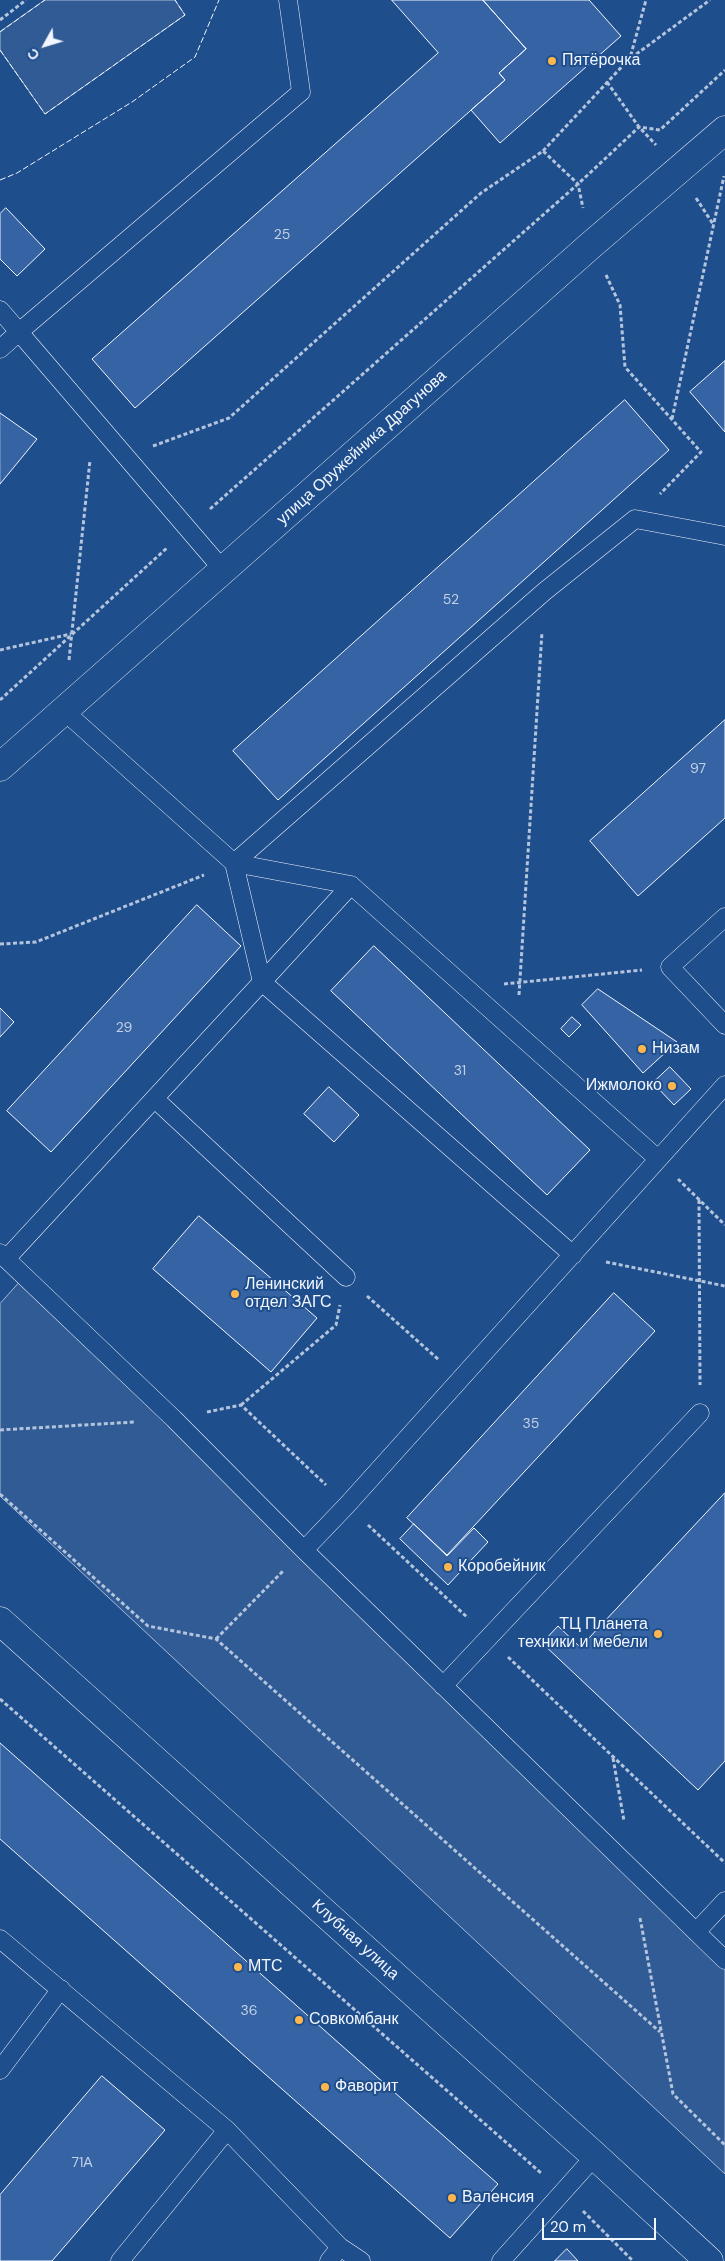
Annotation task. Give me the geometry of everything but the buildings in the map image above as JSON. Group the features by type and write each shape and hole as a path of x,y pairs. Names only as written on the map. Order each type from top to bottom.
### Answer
{"street":[{"name":"улица Оружейника Драгунова","path":"0,767 591,245 725,130"},
{"name":"Клубная улица","path":"0,1621 596,2156 709,2261"}],"lane":[{"path":"0,349 301,92 288,0"},
{"path":"0,310 224,571"},
{"path":"234,863 545,591 635,519 725,536"},
{"path":"64,710 234,863 351,885 658,1159"},
{"path":"234,863 262,982 573,1255"},
{"path":"351,885 155,1099 3,1256 174,1419 304,1550 725,1960"},
{"path":"725,917 670,967 725,1024"},
{"path":"304,1550 348,1505 725,1085"},
{"path":"155,1099 346,1277"},
{"path":"443,1686 700,1414"},
{"path":"696,1932 725,1901"},
{"path":"0,1939 227,2130 340,2247 361,2261"},
{"path":"0,2070 60,1988"},
{"path":"120,2261 227,2130"},
{"path":"501,2261 596,2156"},
{"path":"330,2261 340,2247"}],"path":[{"path":"0,20 26,0"},
{"path":"630,58 646,0"},
{"path":"126,457 229,418 481,193 543,151 630,58 710,0"},
{"path":"0,700 187,529 640,127 660,130 725,70"},
{"path":"543,151 578,184 591,245 620,305 625,367 701,452 635,519"},
{"path":"672,420 725,174"},
{"path":"64,710 94,420"},
{"path":"516,1033 545,591"},
{"path":"0,650 72,634"},
{"path":"0,944 36,942 234,863"},
{"path":"466,988 670,967"},
{"path":"658,1159 725,1225"},
{"path":"700,1200 700,1414"},
{"path":"573,1255 725,1286"},
{"path":"346,1277 461,1380"},
{"path":"0,1430 174,1419 241,1405 336,1325 346,1277"},
{"path":"241,1405 725,1863"},
{"path":"0,1494 148,1626 216,1639 660,2032"},
{"path":"216,1639 304,1550"},
{"path":"0,1699 563,2192 633,2261"},
{"path":"613,1756 660,2032 673,2094 725,2145"}],"shaded area":[{"path":"45,0 175,0 185,15 45,114 0,50 0,32"},
{"path":"20,1282 725,1961 725,2174 0,1496 0,1304"}],"fence":[{"path":"0,32 45,0"},
{"path":"0,50 45,114 185,15 175,0"},
{"path":"0,180 17,173 132,102 195,57 219,0"}],"place":[{"name":"Пятёрочка","path":"552,61"},
{"name":"Низам","path":"642,1049"},
{"name":"Ижмолоко","path":"672,1086"},
{"name":"Ленинский отдел ЗАГС","path":"235,1294"},
{"name":"Коробейник","path":"448,1567"},
{"name":"ТЦ Планета техники и мебели","path":"658,1634"},
{"name":"МТС","path":"238,1967"},
{"name":"Совкомбанк","path":"299,2020"},
{"name":"Фаворит","path":"325,2087"},
{"name":"Валенсия","path":"452,2198"}]}
